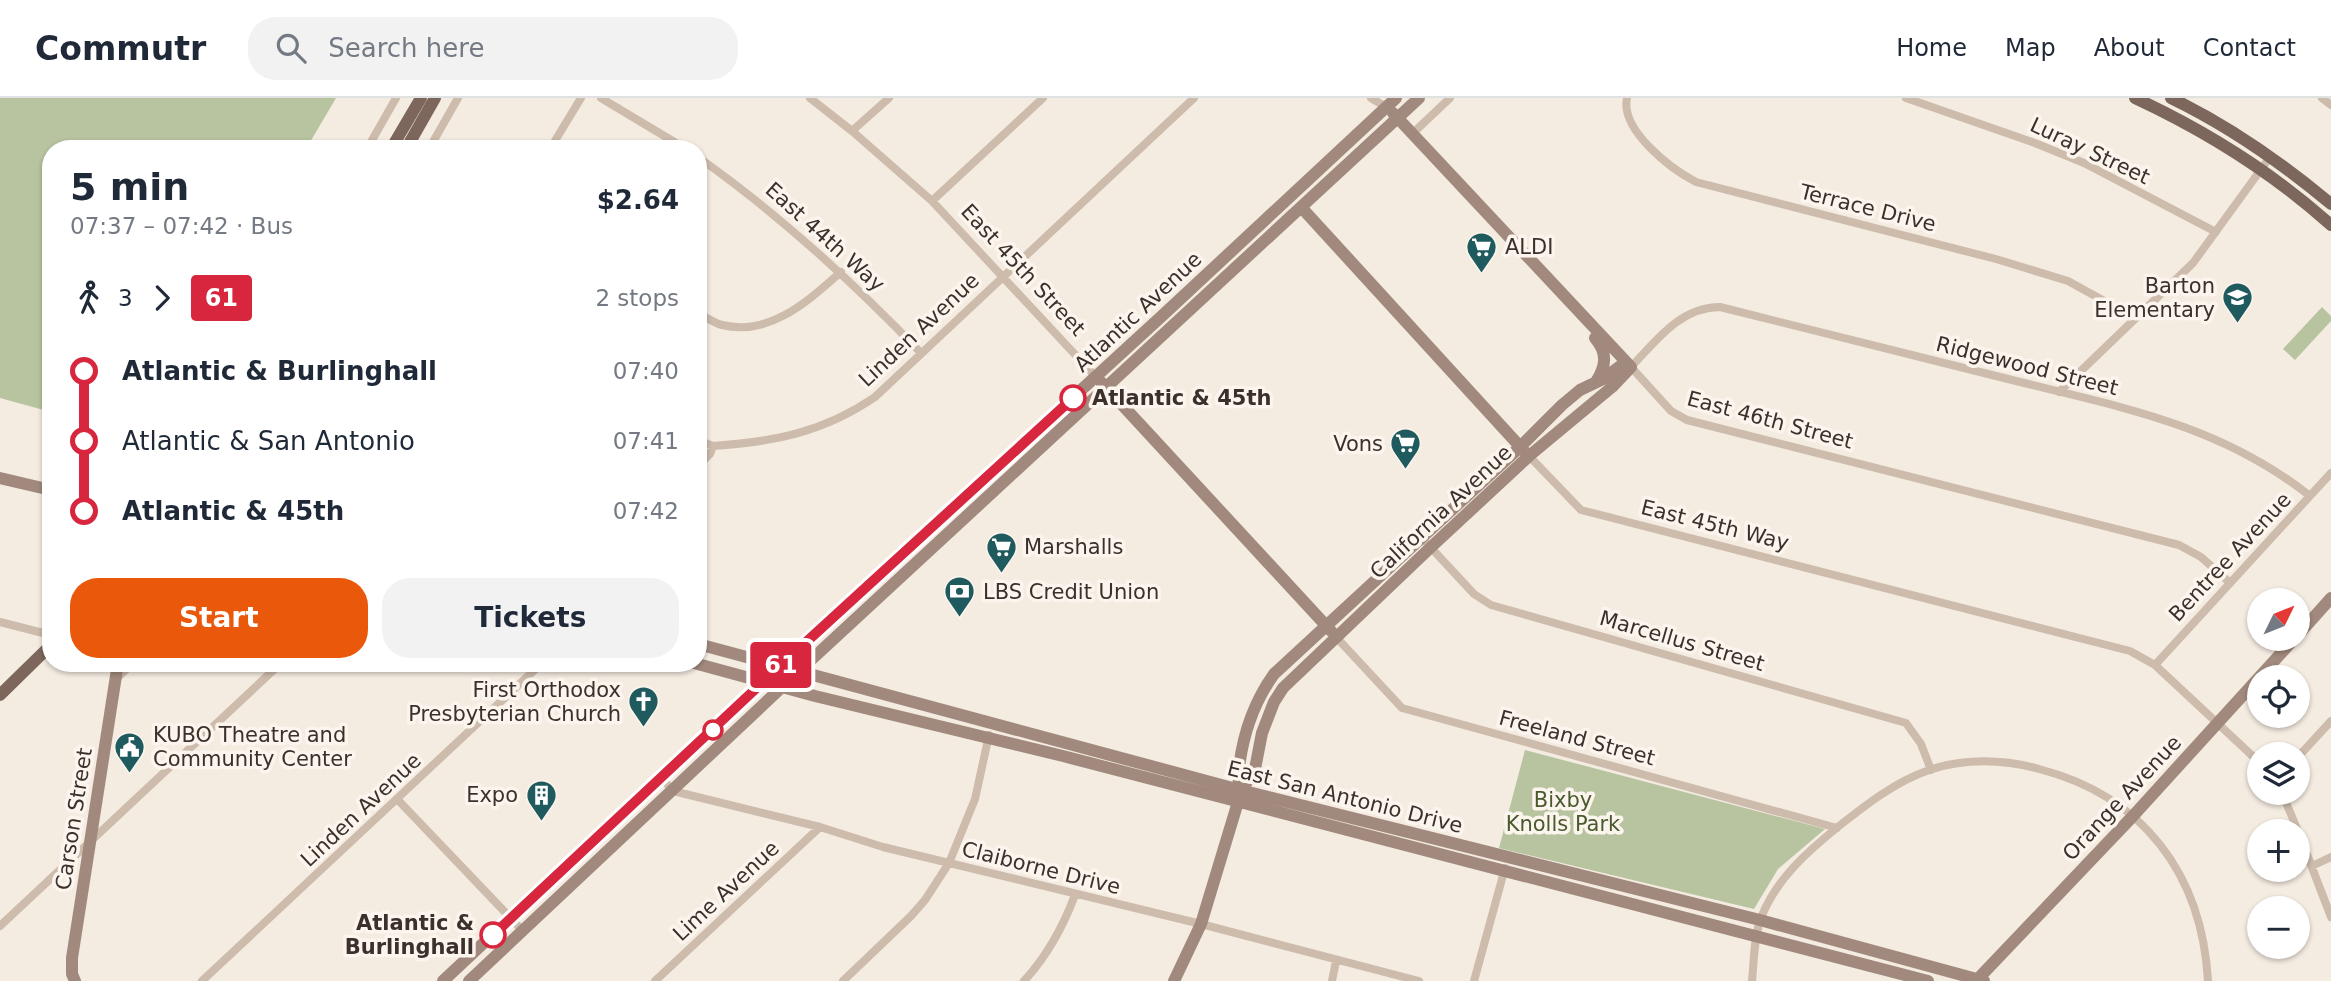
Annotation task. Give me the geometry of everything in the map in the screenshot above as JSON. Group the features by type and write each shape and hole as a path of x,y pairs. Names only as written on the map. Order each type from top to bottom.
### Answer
{"main road":[{"path":"396,140 421,98"},
{"path":"411,140 435,98"},
{"name":"Atlantic Avenue","path":"469,981 782,687 1419,98"},
{"path":"2135,98 2192,127 2261,170 2331,225"},
{"path":"2171,98 2226,128 2270,157 2331,204"},
{"name":"East 46th Street","path":"1391,102 1398,117 1628,364"},
{"name":"Atlantic Avenue","path":"443,981 1391,102"},
{"name":"East 45th Way","path":"1301,207 1525,451"},
{"path":"1588,322 1590,331 1605,355 1603,369 1596,382"},
{"name":"California Avenue","path":"1174,981 1201,924 1239,796 1239,770 1248,725 1262,691 1274,674 1421,537 1525,451 1612,387 1628,364"},
{"name":"California Avenue","path":"1239,796 1254,774 1262,733 1274,702 1288,682 1430,548 1525,451 1562,404 1580,390 1628,364"},
{"name":"East 45th Street","path":"1096,377 1336,637"},
{"path":"0,478 42,488"},
{"path":"2310,622 2331,598"},
{"name":"East San Antonio Drive","path":"707,646 798,673 992,722 1239,796"},
{"name":"Orange Avenue","path":"1979,981 2283,651"},
{"path":"0,695 42,654"},
{"name":"East San Antonio Drive","path":"707,667 988,739 1239,796 1506,865 1928,981"},
{"name":"Carson Street","path":"75,981 72,958 116,672"},
{"name":"East San Antonio Drive","path":"1506,865 1760,920 1979,981"}],"street":[{"path":"372,140 396,98"},
{"path":"434,140 457,98"},
{"path":"555,140 581,98"},
{"path":"601,98 671,140"},
{"name":"East 45th Street","path":"810,98 932,201 1096,377"},
{"path":"852,131 889,98"},
{"path":"932,201 1043,98"},
{"name":"Linden Avenue","path":"713,446 774,440 821,427 851,413 875,397 1195,98"},
{"name":"East 46th Street","path":"1371,98 1391,102"},
{"path":"1413,133 1450,98"},
{"name":"Terrace Drive","path":"1628,98 1626,107 1632,125 1666,163 1696,182 1996,258 2068,281 2135,318"},
{"name":"Luray Street","path":"1906,98 2084,163 2216,232"},
{"path":"2322,98 2331,105"},
{"path":"2059,392 2193,263 2270,157"},
{"name":"East 44th Way","path":"707,163 766,206 841,272 921,353"},
{"path":"707,318 722,325 760,324 784,317 804,304 841,272"},
{"name":"California Avenue","path":"1628,364 1684,315 1707,307 1720,307"},
{"name":"Ridgewood Street","path":"1720,307 2138,411 2212,436 2271,467 2310,496"},
{"name":"East 46th Street","path":"1628,364 1671,411 1687,420 2179,545 2201,557 2230,582"},
{"path":"707,444 713,446 707,457"},
{"name":"East 45th Way","path":"1525,451 1581,510 2130,652 2155,664 2247,751"},
{"name":"Bentree Avenue","path":"2155,664 2331,473"},
{"name":"Marcellus Street","path":"1421,537 1474,594 1490,604 1906,723 1921,744 1931,770"},
{"path":"0,622 42,633"},
{"name":"Freeland Street","path":"1336,637 1402,708 1837,828"},
{"path":"115,680 123,672"},
{"path":"0,926 271,672"},
{"name":"Linden Avenue","path":"202,981 533,672"},
{"path":"2310,744 2331,721"},
{"path":"843,981 911,916 949,863 975,799 992,722"},
{"path":"1752,981 1760,920 1775,888 1814,845 1871,800 1903,782 1931,770 1967,762 2000,762 2053,772 2103,793 2133,816 2155,838 2186,887 2198,918 2206,950 2208,981"},
{"path":"661,777 673,790"},
{"name":"Claiborne Drive","path":"673,790 820,827 883,847 1201,924 1419,981"},
{"path":"398,800 523,931"},
{"name":"Lime Avenue","path":"655,981 820,827"},
{"path":"2312,866 2331,857"},
{"path":"2310,861 2331,917"},
{"path":"1474,981 1506,865"},
{"path":"1024,981 1061,931 1075,895"},
{"path":"1332,981 1336,961"}],"green space":[{"path":"0,98 336,98 311,140 42,140 42,410 0,398"},
{"path":"2322,307 2331,316 2331,321 2295,360 2283,349"},
{"name":"Bixby Knolls Park","path":"1525,750 1825,829 1778,869 1754,909 1499,848"}],"bus line":[{"name":"61","path":"493,935 780,666 1073,398"}],"place":[{"name":"ALDI","path":"1482,274"},
{"name":"Barton Elementary","path":"2238,325"},
{"name":"Atlantic & 45th","path":"1073,398"},
{"name":"Vons","path":"1406,471"},
{"name":"Marshalls","path":"1001,574"},
{"name":"LBS Credit Union","path":"960,619"},
{"name":"First Orthodox Presbyterian Church","path":"644,729"},
{"name":"KUBO Theatre and Community Center","path":"130,774"},
{"name":"Expo","path":"541,822"},
{"name":"Atlantic & Burlinghall","path":"493,935"}]}
